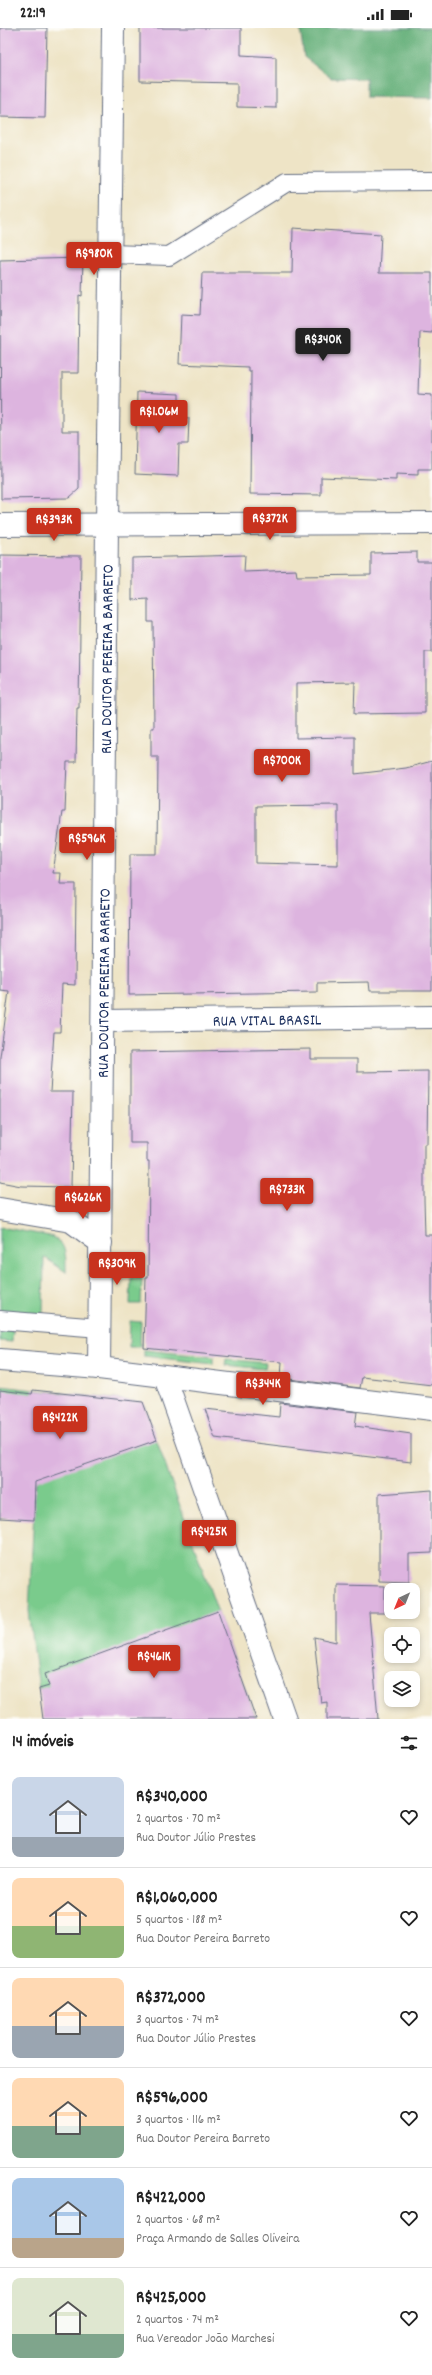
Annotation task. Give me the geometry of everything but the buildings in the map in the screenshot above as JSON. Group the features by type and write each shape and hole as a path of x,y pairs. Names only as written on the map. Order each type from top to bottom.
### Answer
{"street":[{"name":"RUA DOUTOR PEREIRA BARRETO","path":"99,1368 113,28"},
{"path":"0,525 432,523"},
{"name":"RUA VITAL BRASIL","path":"103,1021 432,1017"},
{"path":"71,1221 88,1214 100,1198"},
{"path":"0,1209 71,1221 101,1243"},
{"path":"0,1360 99,1368 432,1409"},
{"path":"165,1377 285,1719"}],"lane":[{"path":"111,254 169,256 287,182 432,181"},
{"path":"0,1320 100,1328"}],"green space":[{"path":"300,28 432,28 432,98 366,97 366,79 331,78 304,57"},
{"path":"0,1227 50,1236 56,1238 63,1246 66,1272 44,1257 43,1315 0,1311"},
{"path":"131,1278 142,1278 141,1304 130,1304"},
{"path":"130,1321 141,1322 140,1347 129,1347"},
{"path":"0,1329 13,1330 12,1342 0,1341"},
{"path":"144,1350 213,1357 213,1364 144,1356"},
{"path":"226,1359 266,1363 265,1369 225,1365"},
{"path":"0,1386 140,1402 144,1405 256,1719 39,1689 29,1611 35,1490 40,1452 0,1410"}]}
